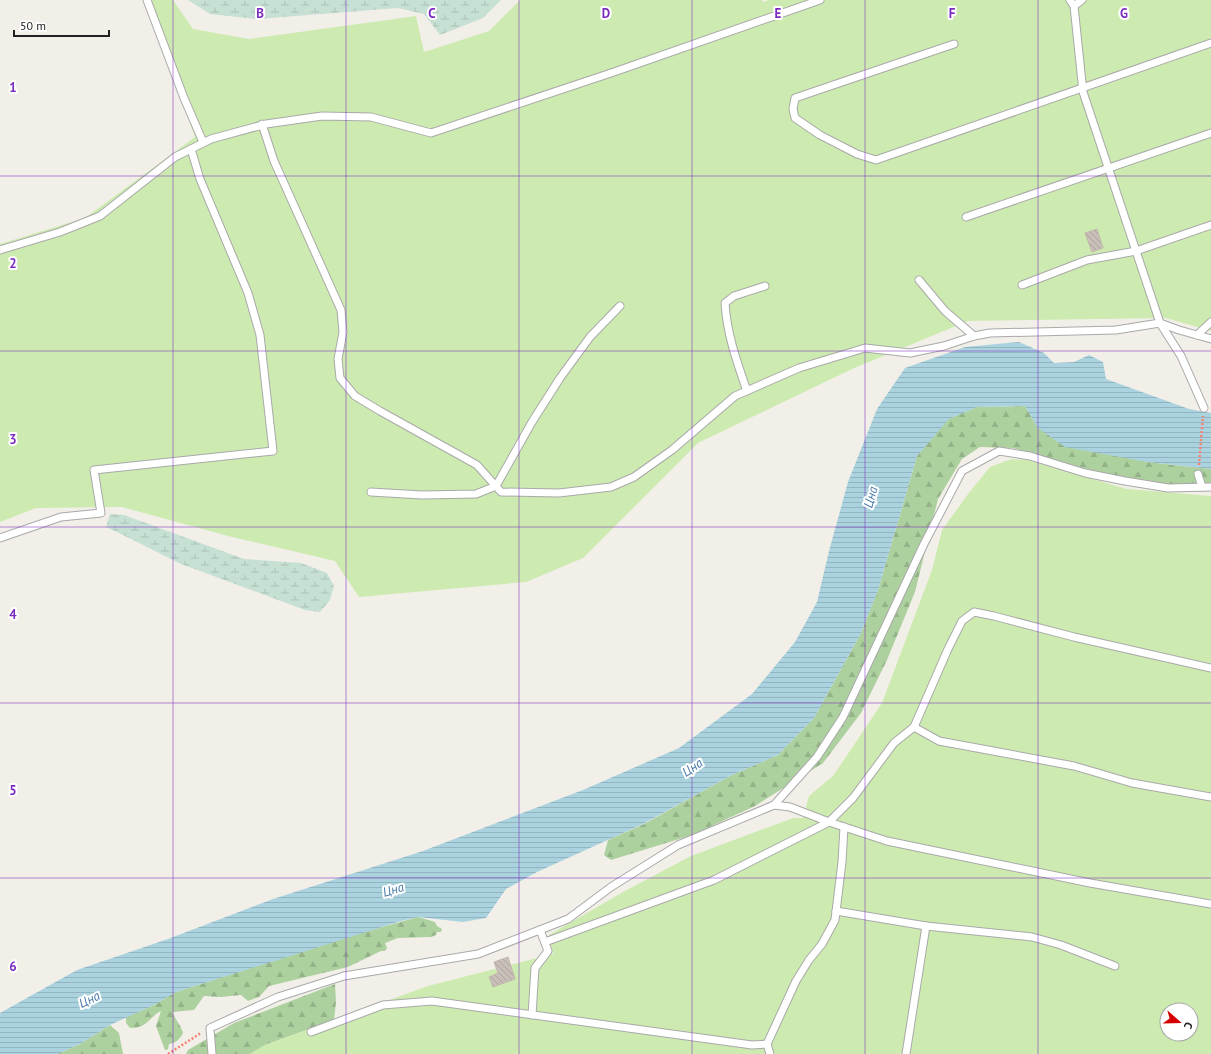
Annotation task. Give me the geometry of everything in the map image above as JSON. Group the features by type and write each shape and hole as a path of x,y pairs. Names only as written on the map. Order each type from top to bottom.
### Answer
{"lane":[{"path":"147,0 184,98 203,142"},
{"path":"0,250 60,232 100,216 175,157 211,139 262,124 322,116 371,117 431,133 614,72 820,0"},
{"path":"1082,0 1072,3 1083,92 1160,323 1181,356 1204,408"},
{"path":"954,44 795,98 793,109 795,118 820,135 844,148 876,160 1211,43"},
{"path":"262,124 274,160 341,310 344,332 338,359 340,378 355,396 476,465 501,492 559,493 611,487 634,477 672,450 735,396 799,368 865,348 910,353 944,346 974,336 990,333 1116,330 1160,323 1211,339"},
{"path":"966,217 1211,133"},
{"path":"0,538 61,517 101,513 94,470 273,451 260,335 248,293 200,179 191,149"},
{"path":"1022,284 1087,260 1136,251 1211,225"},
{"path":"919,280 945,311 974,336"},
{"path":"747,391 734,353 726,323 725,303 734,296 765,286"},
{"path":"371,492 422,495 476,494 496,486 532,422 560,378 590,337 620,306"},
{"path":"1197,335 1211,322"},
{"path":"212,1054 210,1028 278,997 344,976 478,954 568,920 611,887 678,845 774,805 817,757 843,717 924,544 962,471 999,451 1030,456 1085,473 1125,482 1168,488 1211,487"},
{"path":"1198,474 1202,487"},
{"path":"545,942 714,880 829,822 853,798 894,743 914,727 948,648 962,621 974,612 1074,637 1211,668"},
{"path":"914,727 939,741 1074,766 1132,783 1211,798"},
{"path":"774,805 790,807 829,822 887,841 1090,883 1211,904"},
{"path":"770,1054 767,1044 796,981 809,960 822,944 835,920 842,862 844,827"},
{"path":"836,911 926,926 1032,937 1061,945 1115,966"},
{"path":"906,1054 926,926"},
{"path":"532,1015 534,968 548,951 540,930"},
{"path":"311,1032 383,1005 432,1001 752,1045 767,1044"}],"path":[{"path":"1198,474 1204,408"},
{"path":"168,1054 210,1028"}],"green space":[{"path":"144,0 173,0 193,29 249,39 416,16 424,52 489,31 520,0 762,0 763,2 769,0 1211,0 1211,331 1166,318 968,321 852,369 698,443 583,558 526,582 359,597 335,561 228,536 122,507 36,508 0,522 0,244 85,218 195,137"},
{"path":"188,0 501,0 483,18 440,35 424,14 398,8 257,19 210,14"},
{"path":"1025,406 1038,428 1147,462 1211,469 1211,489 1179,490 1108,475 1013,448 980,447 962,459 938,499 915,592 887,660 861,713 823,763 755,806 692,835 611,860 604,855 608,840 644,824 730,776 778,755 814,718 861,633 878,590 917,456 948,419 977,407"},
{"path":"1012,459 1027,460 1127,489 1211,496 1211,1054 250,1054 265,1045 428,986 553,954 549,935 623,892 691,856 793,818 803,818 809,796 833,776 882,703 932,570 942,530 990,467"},
{"path":"110,514 124,515 244,559 301,563 327,573 334,586 330,600 320,612 305,610 181,564 106,527"},
{"path":"418,917 435,922 437,926 442,929 441,932 437,932 436,935 431,937 398,938 385,943 387,948 385,951 381,951 348,967 269,986 259,997 248,1001 241,995 221,997 204,996 194,1010 173,1012 183,1033 178,1040 169,1044 168,1049 166,1050 156,1026 161,1011 145,1024 136,1028 130,1028 126,1023 126,1017 152,1006 176,992 350,936"},
{"path":"335,984 336,1002 334,1020 265,1045 250,1054 186,1054 188,1050 234,1023"},
{"path":"110,1025 119,1033 123,1054 58,1054 80,1044"}],"water":[{"name":"Цна","path":"1019,342 1044,353 1054,363 1074,362 1089,355 1103,362 1106,379 1189,409 1211,413 1211,469 1147,462 1065,447 1038,428 1025,406 977,407 949,419 917,456 878,590 861,633 814,718 778,755 730,776 643,824 537,872 506,889 486,918 463,922 418,917 401,921 176,992 152,1006 110,1025 80,1044 58,1054 0,1054 0,1013 77,970 168,939 273,899 423,851 583,790 679,748 752,694 795,642 817,602 848,482 877,409 905,368 965,347"}],"building":[{"path":"1097,229 1103,248 1092,252 1085,233"},
{"path":"508,957 515,979 493,987 489,977 498,973 494,962"}]}
